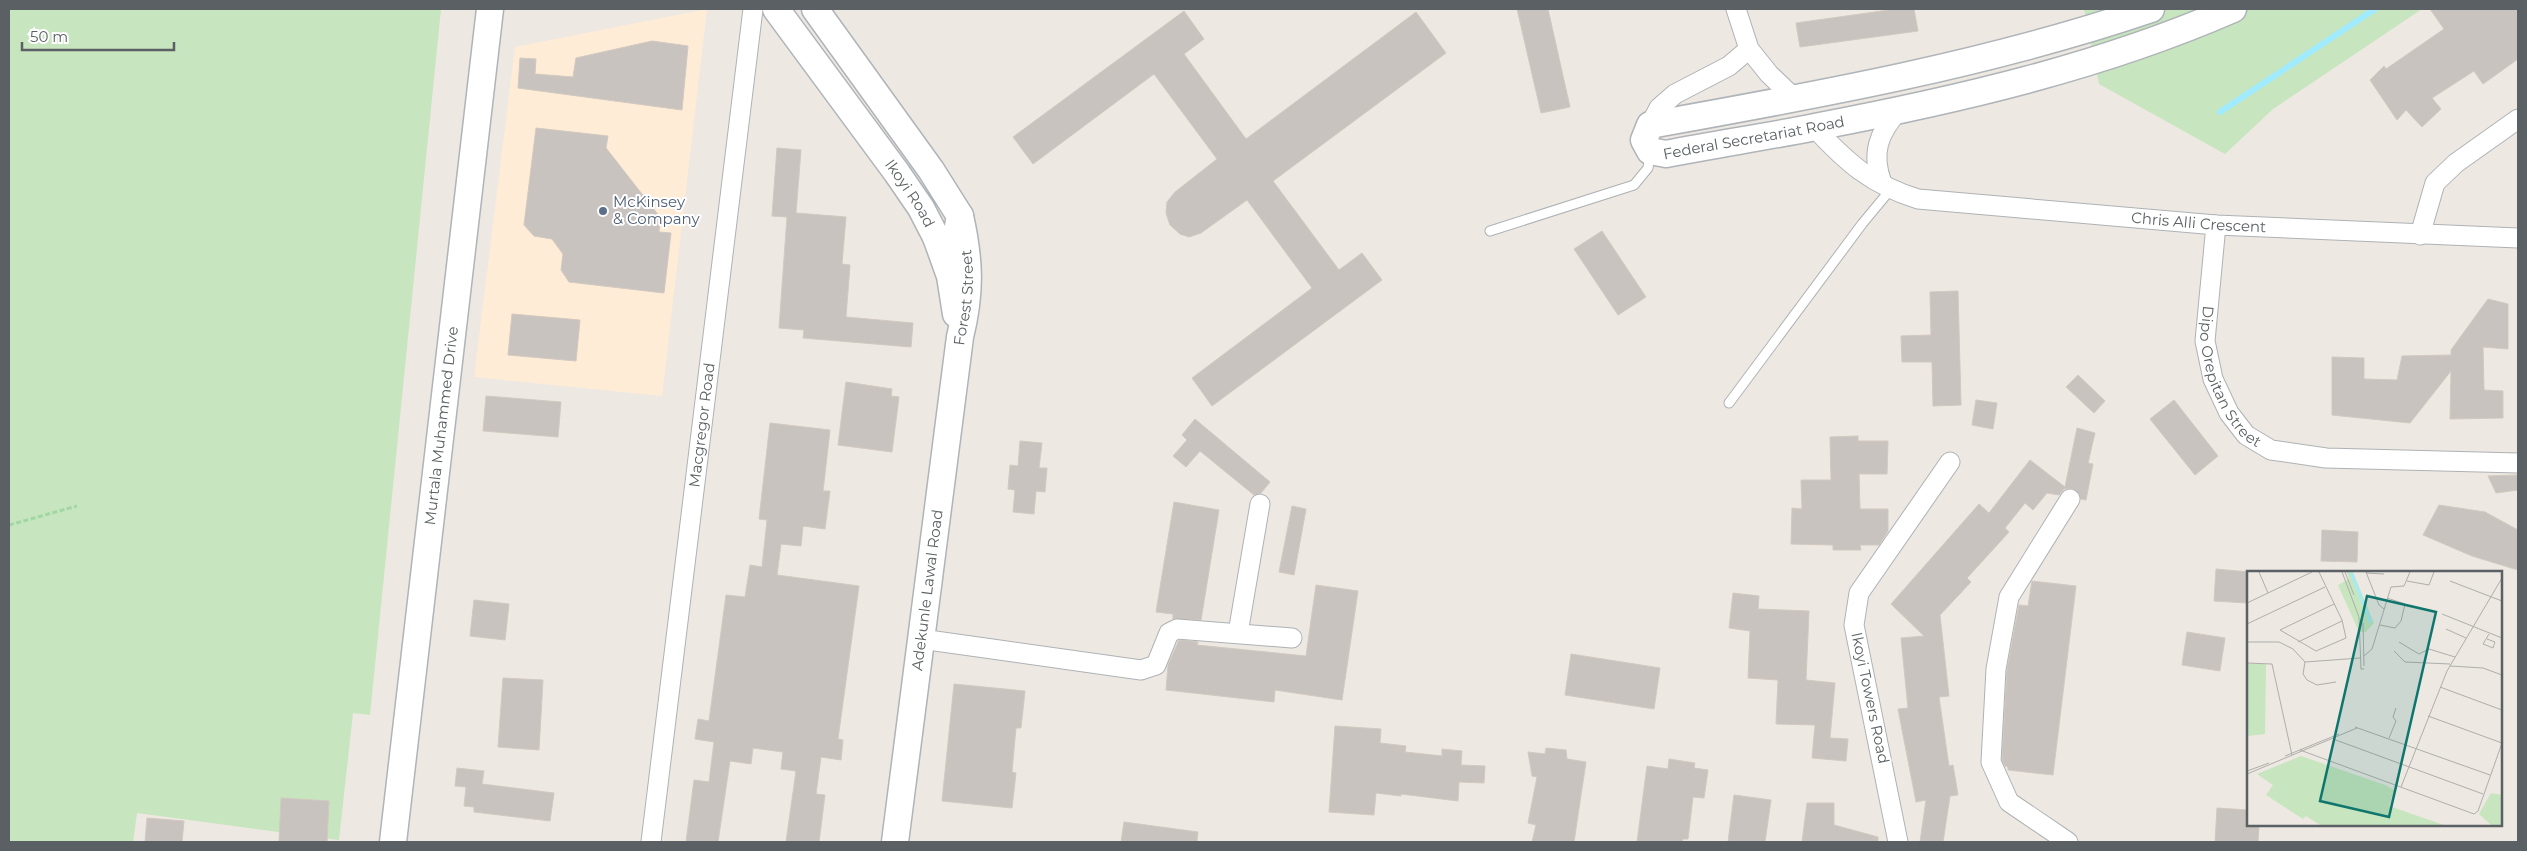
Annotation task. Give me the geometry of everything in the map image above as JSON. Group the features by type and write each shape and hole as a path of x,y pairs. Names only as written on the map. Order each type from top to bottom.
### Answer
{"main road":[{"name":"Ikoyi Road","path":"776,9 897,173 921,208 936,237 946,240 956,237 960,216 931,170 815,9"},
{"name":"Federal Secretariat Road","path":"2151,9 2103,25 2008,51 1794,98 1650,125 1644,140 1650,151 1666,154 1723,142 1814,128 1898,110 2111,56 2189,28 2233,9"},
{"name":"Murtala Muhammed Drive","path":"392,842 492,16"},
{"name":"Forest Street","path":"960,216 969,259 969,283 967,308 960,337"},
{"name":"Forest Street","path":"936,237 950,276 960,337"},
{"name":"Adekunle Lawal Road","path":"895,842 960,337"}],"street":[{"name":"Macgregor Road","path":"651,842 753,9"},
{"path":"1736,9 1749,49 1769,74 1794,98"},
{"path":"1650,125 1658,108 1675,94 1729,66 1749,49"},
{"path":"1887,186 1876,162 1876,146 1883,129 1898,110"},
{"path":"2420,235 2435,183 2456,163 2518,119"},
{"name":"Chris Alli Crescent","path":"1814,128 1854,168 1887,186 1918,199 2216,225 2518,238"},
{"name":"Dipo Orepitan Street","path":"2216,225 2204,341 2213,379 2229,413 2246,436 2270,450 2326,458 2518,463"},
{"name":"Ikoyi Towers Road","path":"1898,842 1854,625 1859,593 1950,462"},
{"path":"2068,842 2054,835 2009,802 1991,762 1996,669 2010,597 2070,499"},
{"path":"1238,633 1260,504"},
{"path":"921,639 1141,670 1156,665 1169,633 1178,629 1292,638"}],"lane":[{"path":"1490,230 1634,186 1648,168 1650,151"},
{"path":"1729,403 1856,232 1887,186"}],"path":[{"path":"9,525 77,506"}],"shaded area":[{"path":"707,9 662,396 474,377 515,47"}],"green space":[{"path":"9,9 441,9 370,715 353,713 339,840 137,813 133,842 9,842"},
{"path":"2084,9 2422,9 2273,109 2225,154 2099,84"}],"building":[{"path":"1517,9 1548,9 1570,107 1541,113"},
{"path":"1896,9 1914,9 1918,31 1800,47 1796,23"},
{"path":"2430,9 2518,9 2518,59 2483,84 2474,71 2432,98 2441,109 2422,127 2406,110 2397,120 2370,80 2384,66 2386,69 2444,29"},
{"path":"1184,11 1204,39 1184,54 1246,139 1416,12 1446,53 1273,181 1339,270 1362,253 1382,280 1212,406 1192,378 1312,288 1247,200 1201,233 1189,237 1180,234 1170,225 1166,213 1167,202 1175,192 1217,159 1154,74 1033,164 1013,137"},
{"path":"652,41 688,46 682,110 518,88 520,58 536,59 535,74 573,77 576,58"},
{"path":"536,128 608,136 606,148 660,217 659,232 671,233 664,293 569,282 561,270 563,254 552,239 534,236 524,225"},
{"path":"777,148 801,150 796,213 846,217 842,264 850,265 846,317 913,323 911,347 803,338 804,330 779,328 787,217 772,216"},
{"path":"1602,231 1646,297 1618,315 1574,249"},
{"path":"1958,291 1961,405 1933,406 1932,362 1902,362 1901,336 1931,335 1930,292"},
{"path":"2488,299 2508,304 2508,349 2483,347 2484,390 2503,391 2503,418 2450,419 2451,371 2410,423 2332,415 2332,357 2364,358 2364,379 2397,380 2402,356 2451,355 2451,350"},
{"path":"512,314 580,320 576,361 508,355"},
{"path":"2078,375 2105,401 2094,413 2066,387"},
{"path":"846,382 892,389 891,396 899,397 892,452 838,445"},
{"path":"486,396 561,402 558,437 483,431"},
{"path":"1976,400 1997,403 1993,429 1972,425"},
{"path":"2174,400 2218,456 2195,475 2150,419"},
{"path":"1195,419 1270,482 1261,493 1254,495 1200,451 1186,467 1173,456 1187,440 1182,435"},
{"path":"770,423 830,430 823,491 830,491 825,529 803,526 801,546 781,544 777,575 859,586 838,739 843,740 841,760 821,757 816,794 825,795 819,842 786,842 796,771 781,769 783,752 753,748 751,764 730,761 718,842 686,842 694,780 709,782 714,742 695,739 698,719 709,721 726,595 745,597 750,565 762,567 767,520 759,519"},
{"path":"2077,428 2095,433 2088,463 2093,464 2086,500 2081,499 2076,490 2070,488 2064,489 2059,495 2047,493 2033,510 2025,503 2005,528 2009,532 1967,578 1971,582 1940,615 1949,696 1939,697 1949,766 1953,765 1958,795 1950,796 1943,842 1920,842 1926,800 1916,802 1898,709 1908,708 1901,638 1924,636 1891,604 1979,504 1989,513 2030,460 2065,487"},
{"path":"1858,436 1858,441 1888,441 1887,474 1859,474 1860,509 1888,509 1888,531 1879,545 1860,545 1861,550 1833,550 1833,545 1791,544 1792,508 1802,509 1801,480 1831,480 1830,437"},
{"path":"1020,441 1042,443 1039,468 1047,468 1045,492 1036,491 1034,514 1013,512 1015,490 1008,489 1010,465 1018,466"},
{"path":"2518,475 2518,490 2496,493 2488,476"},
{"path":"1174,502 1219,510 1201,620 1173,619 1173,614 1156,612"},
{"path":"2439,505 2485,512 2518,530 2518,570 2472,556 2423,535"},
{"path":"1292,506 1306,509 1294,575 1279,572"},
{"path":"2322,530 2358,532 2357,562 2321,561"},
{"path":"2216,569 2247,572 2247,603 2214,601"},
{"path":"2032,581 2076,586 2053,775 2008,770 2008,767 2005,766 2002,760 2007,670 2019,605 2028,606"},
{"path":"1316,585 1358,591 1342,700 1275,690 1274,702 1166,690 1168,665 1179,640 1198,642 1197,645 1306,656"},
{"path":"1733,593 1759,596 1758,609 1809,611 1806,680 1835,683 1830,738 1848,739 1846,761 1812,758 1815,725 1776,724 1778,680 1748,678 1750,631 1729,628"},
{"path":"474,600 509,604 505,640 470,636"},
{"path":"2187,632 2225,638 2220,671 2182,665"},
{"path":"1571,654 1660,668 1654,709 1565,695"},
{"path":"503,678 543,680 539,750 498,747"},
{"path":"954,684 1025,691 1021,728 1016,728 1012,772 1016,773 1012,808 942,801"},
{"path":"1335,726 1381,729 1380,743 1406,746 1405,752 1442,756 1442,749 1462,751 1461,765 1485,766 1484,783 1459,782 1458,801 1376,793 1374,815 1329,812"},
{"path":"1546,748 1566,750 1567,759 1586,762 1574,842 1532,842 1536,825 1528,823 1537,777 1532,776 1528,752 1545,754"},
{"path":"1669,759 1695,763 1694,768 1708,770 1704,798 1693,797 1688,839 1683,839 1682,842 1637,842 1647,766 1668,769"},
{"path":"457,768 484,771 482,784 554,793 550,821 474,812 474,807 464,806 466,787 455,786"},
{"path":"1734,795 1771,800 1765,842 1728,842"},
{"path":"281,798 329,801 327,842 279,842"},
{"path":"1807,803 1834,803 1834,825 1878,837 1878,842 1802,842"},
{"path":"2217,808 2247,810 2247,826 2259,826 2258,842 2215,842"},
{"path":"147,818 184,821 182,842 145,842"},
{"path":"1124,822 1198,832 1197,842 1121,842"}],"waterway":[{"path":"2220,112 2375,9"}],"place":[{"name":"McKinsey & Company","path":"603,211"}]}
